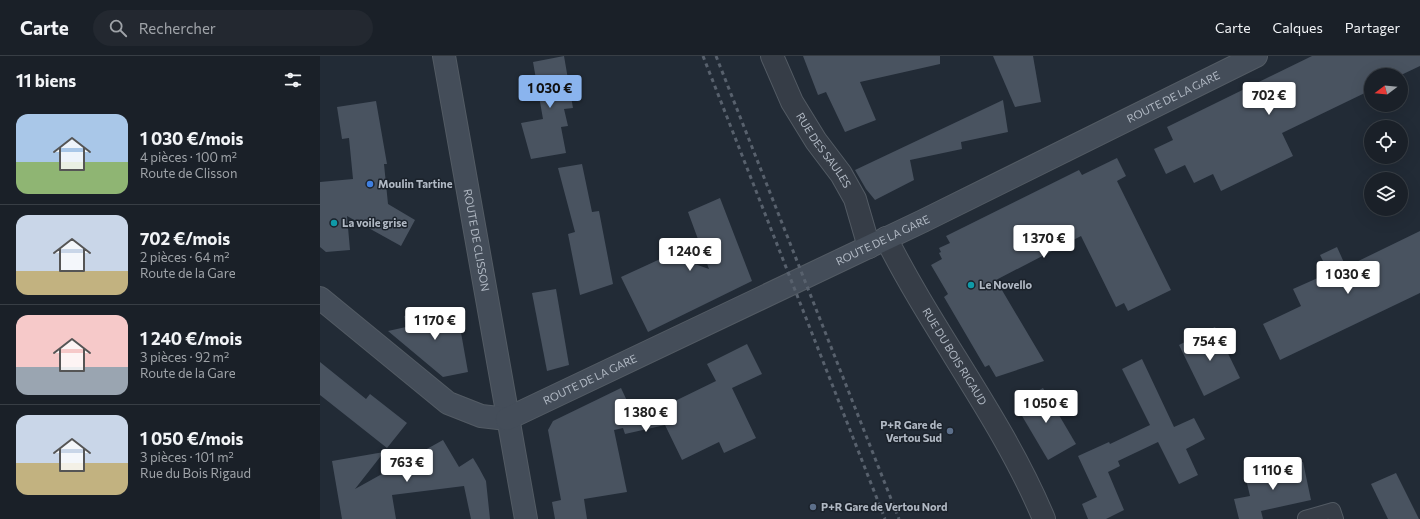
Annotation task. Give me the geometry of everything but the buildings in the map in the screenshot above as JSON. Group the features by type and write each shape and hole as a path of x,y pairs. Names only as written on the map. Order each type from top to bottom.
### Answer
{"main road":[{"name":"ROUTE DE CLISSON","path":"444,56 507,419 526,519"},
{"name":"ROUTE DE LA GARE","path":"507,419 878,242 1256,56"},
{"path":"320,298 448,402 481,416 507,419"}],"street":[{"name":"RUE DES SAULES","path":"772,56 792,102 816,141 842,174 878,242"},
{"name":"RUE DU BOIS RIGAUD","path":"878,242 910,283 1014,457 1044,519"}],"lane":[{"path":"1305,518 1333,510 1336,519"}],"railway":[{"path":"703,56 885,519"},
{"path":"716,56 899,519"}],"place":[{"name":"Moulin Tartine","path":"370,184"},
{"name":"La voile grise","path":"334,223"},
{"name":"Le Novello","path":"971,285"},
{"name":"P+R Gare de Vertou Sud","path":"950,431"},
{"name":"P+R Gare de Vertou Nord","path":"813,507"}]}
